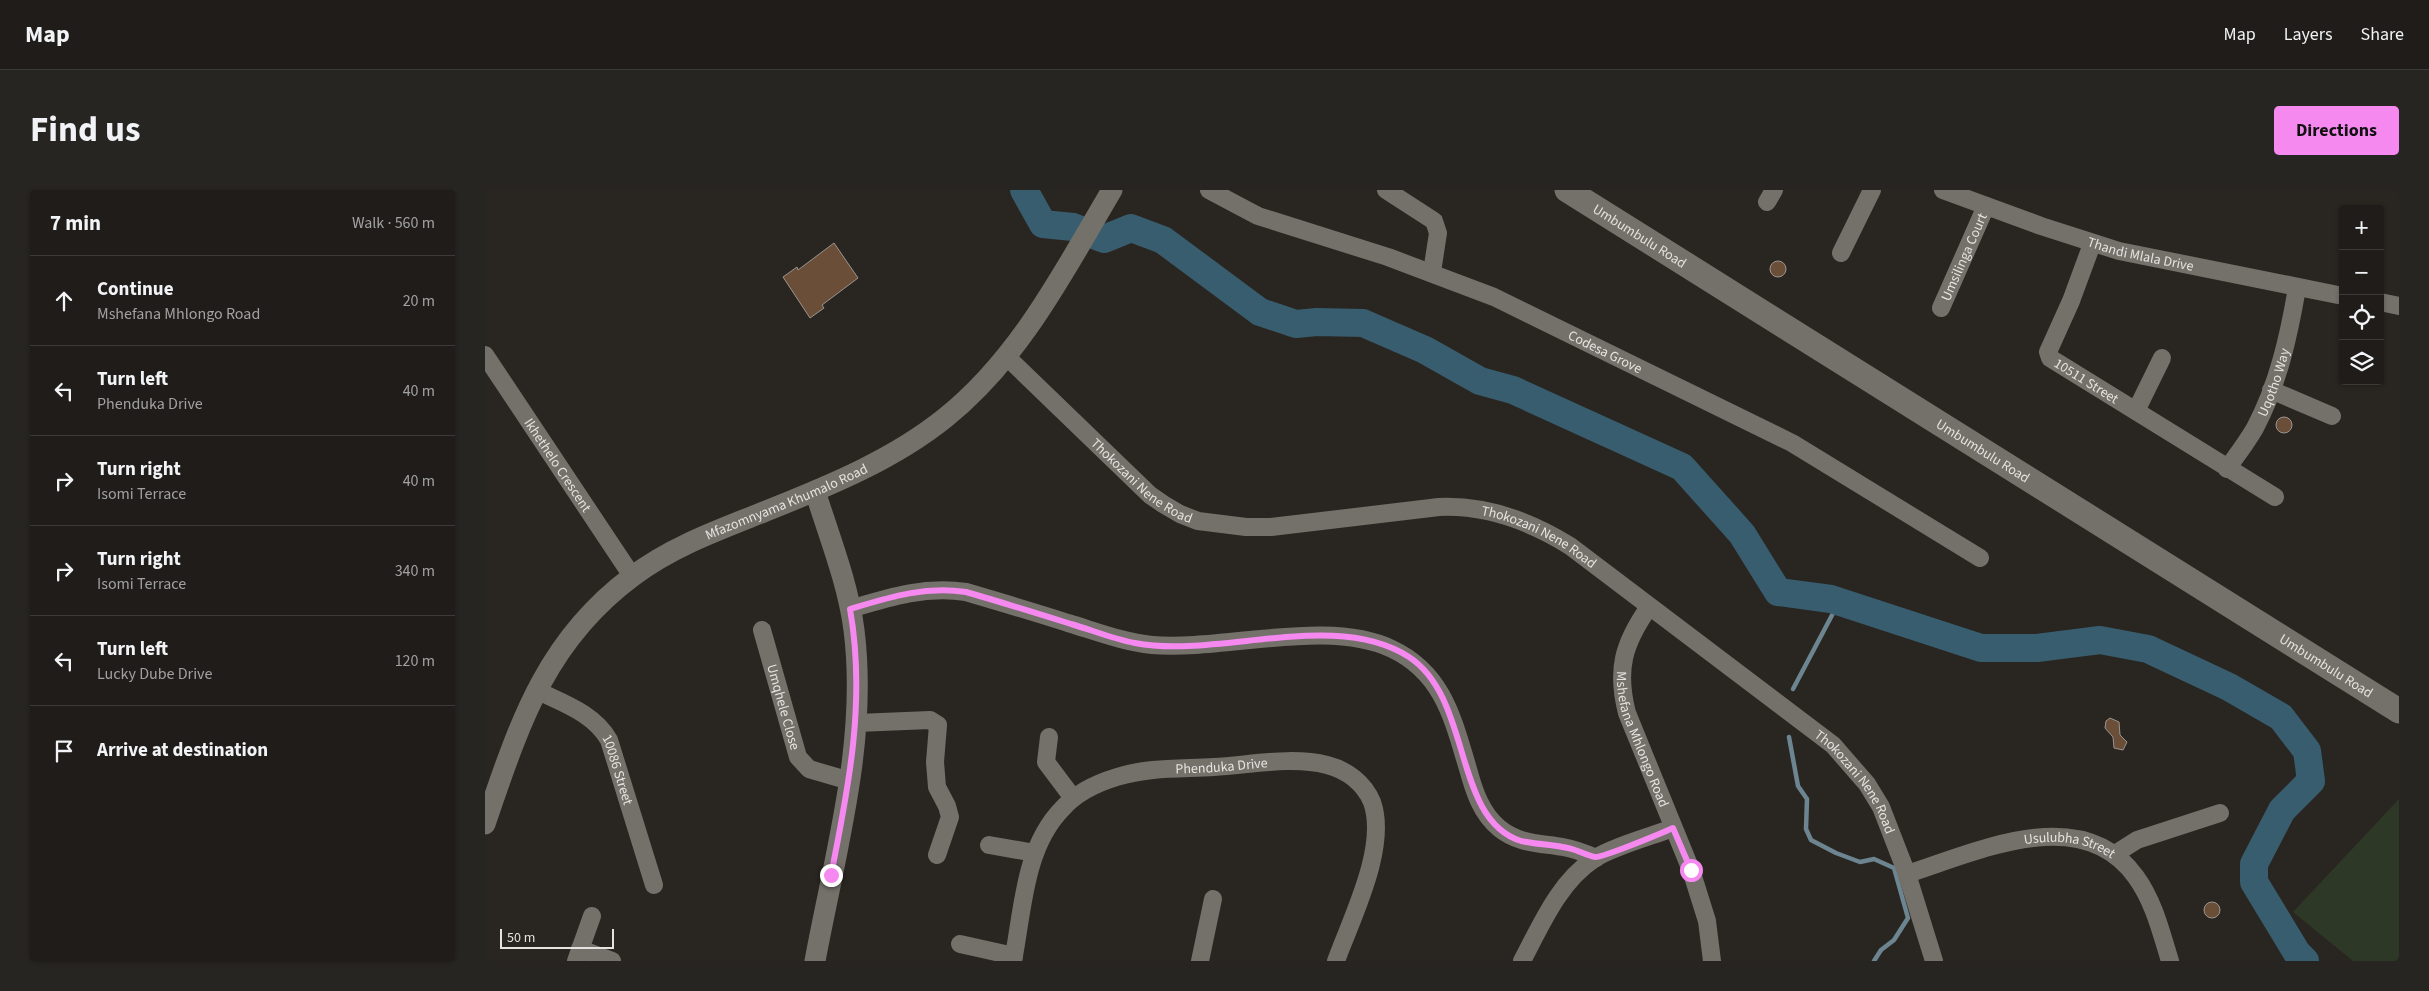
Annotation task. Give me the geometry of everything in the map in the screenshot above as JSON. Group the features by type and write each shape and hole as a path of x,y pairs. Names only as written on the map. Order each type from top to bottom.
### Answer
{"main road":[{"name":"Umbumbulu Road","path":"1567,190 2399,711"}],"street":[{"name":"Mfazomnyama Khumalo Road","path":"485,824 514,738 536,690 551,664 575,631 632,576 678,548 815,491 869,466 944,419 971,395 1007,356 1038,315 1112,190"},
{"name":"Codesa Grove","path":"1209,190 1241,208 1280,225 1432,272 1494,297 1784,439 1980,558"},
{"path":"1386,190 1434,221 1437,233 1432,272"},
{"path":"1841,253 1872,190"},
{"name":"Thandi Mlala Drive","path":"1943,190 2092,244 2145,258 2339,295"},
{"name":"Umsilinga Court","path":"1941,308 1986,206"},
{"name":"10511 Street","path":"2092,244 2071,301 2048,354 2055,362 2275,498"},
{"name":"Uqotho Way","path":"2227,469 2256,426 2271,390 2288,335 2297,288"},
{"path":"2384,303 2399,306"},
{"name":"Ikhethelo Crescent","path":"485,355 632,576"},
{"name":"Thokozani Nene Road","path":"1007,356 1150,495 1180,514 1198,521 1246,527 1271,527 1439,507 1480,509 1511,518 1552,534 1833,745 1867,784 1881,807 1907,874 1934,961"},
{"path":"2136,411 2162,358"},
{"path":"2271,390 2332,416"},
{"path":"815,491 850,609 855,651 857,723 850,781 815,961"},
{"path":"850,609 899,594 944,589 966,592 1135,643 1176,646 1339,636 1375,642 1409,657 1424,669 1438,688 1452,718 1473,788 1485,812 1500,828 1520,840 1564,847 1596,858"},
{"name":"Mshefana Mhlongo Road","path":"1649,607 1632,631 1626,647 1623,662 1622,692 1627,714 1691,870 1705,913 1712,961"},
{"name":"Umqhele Close","path":"762,630 798,757 809,768 850,781"},
{"name":"10086 Street","path":"536,690 585,714 604,731 609,740 654,885"},
{"path":"857,723 930,720 938,725 935,762 937,787 947,806 949,817 937,855"},
{"path":"1049,738 1046,762 1073,798"},
{"name":"Phenduka Drive","path":"1013,959 1029,874 1035,853 1041,838 1051,823 1073,798 1097,784 1139,772 1311,762 1334,767 1352,776 1363,787 1371,800 1377,818 1377,836 1369,871 1336,961"},
{"path":"2115,854 2137,840 2220,813"},
{"path":"1522,961 1553,904 1566,885 1596,858 1673,828"},
{"name":"Usulubha Street","path":"1907,874 1989,848 2042,836 2077,838 2100,846 2115,854 2126,864 2145,891 2171,961"},
{"path":"989,845 1035,853"},
{"path":"1200,961 1213,899"},
{"path":"592,916 578,955 612,961"},
{"path":"960,944 1013,959"}],"green space":[{"path":"2399,799 2399,961 2353,961 2293,912"}],"building":[{"path":"834,243 858,278 822,305 824,308 810,318 783,277 797,267 798,270"},
{"path":"1778,261 1786,269 1778,277 1770,269"},
{"path":"2284,417 2292,425 2284,433 2276,425"},
{"path":"2110,718 2119,722 2120,735 2127,742 2123,750 2114,748 2113,737 2105,728 2106,721"},
{"path":"2212,902 2220,910 2212,918 2204,910"}],"waterway":[{"path":"1024,190 1043,224 1073,227 1104,239 1131,228 1163,240 1260,312 1296,324 1317,322 1363,323 1425,350 1480,381 1513,390 1682,467 1742,534 1778,592 1831,599 1981,648 2037,648 2100,640 2148,649 2229,687 2281,717 2307,751 2311,781 2282,810 2254,864 2254,882 2297,953 2305,961"},
{"path":"1793,689 1839,602"},
{"path":"1789,737 1798,786 1807,799 1806,829 1811,840 1836,853 1860,862 1874,859 1894,868 1908,918 1894,940 1881,950 1874,961"}],"route":[{"path":"831,875 850,781 857,723 854,631 850,609 899,594 921,590 944,589 966,592 1135,643 1176,646 1311,636 1339,636 1375,642 1409,657 1424,669 1438,688 1452,718 1473,788 1481,806 1489,818 1511,836 1532,843 1576,850 1596,858 1673,828 1691,870"}]}
